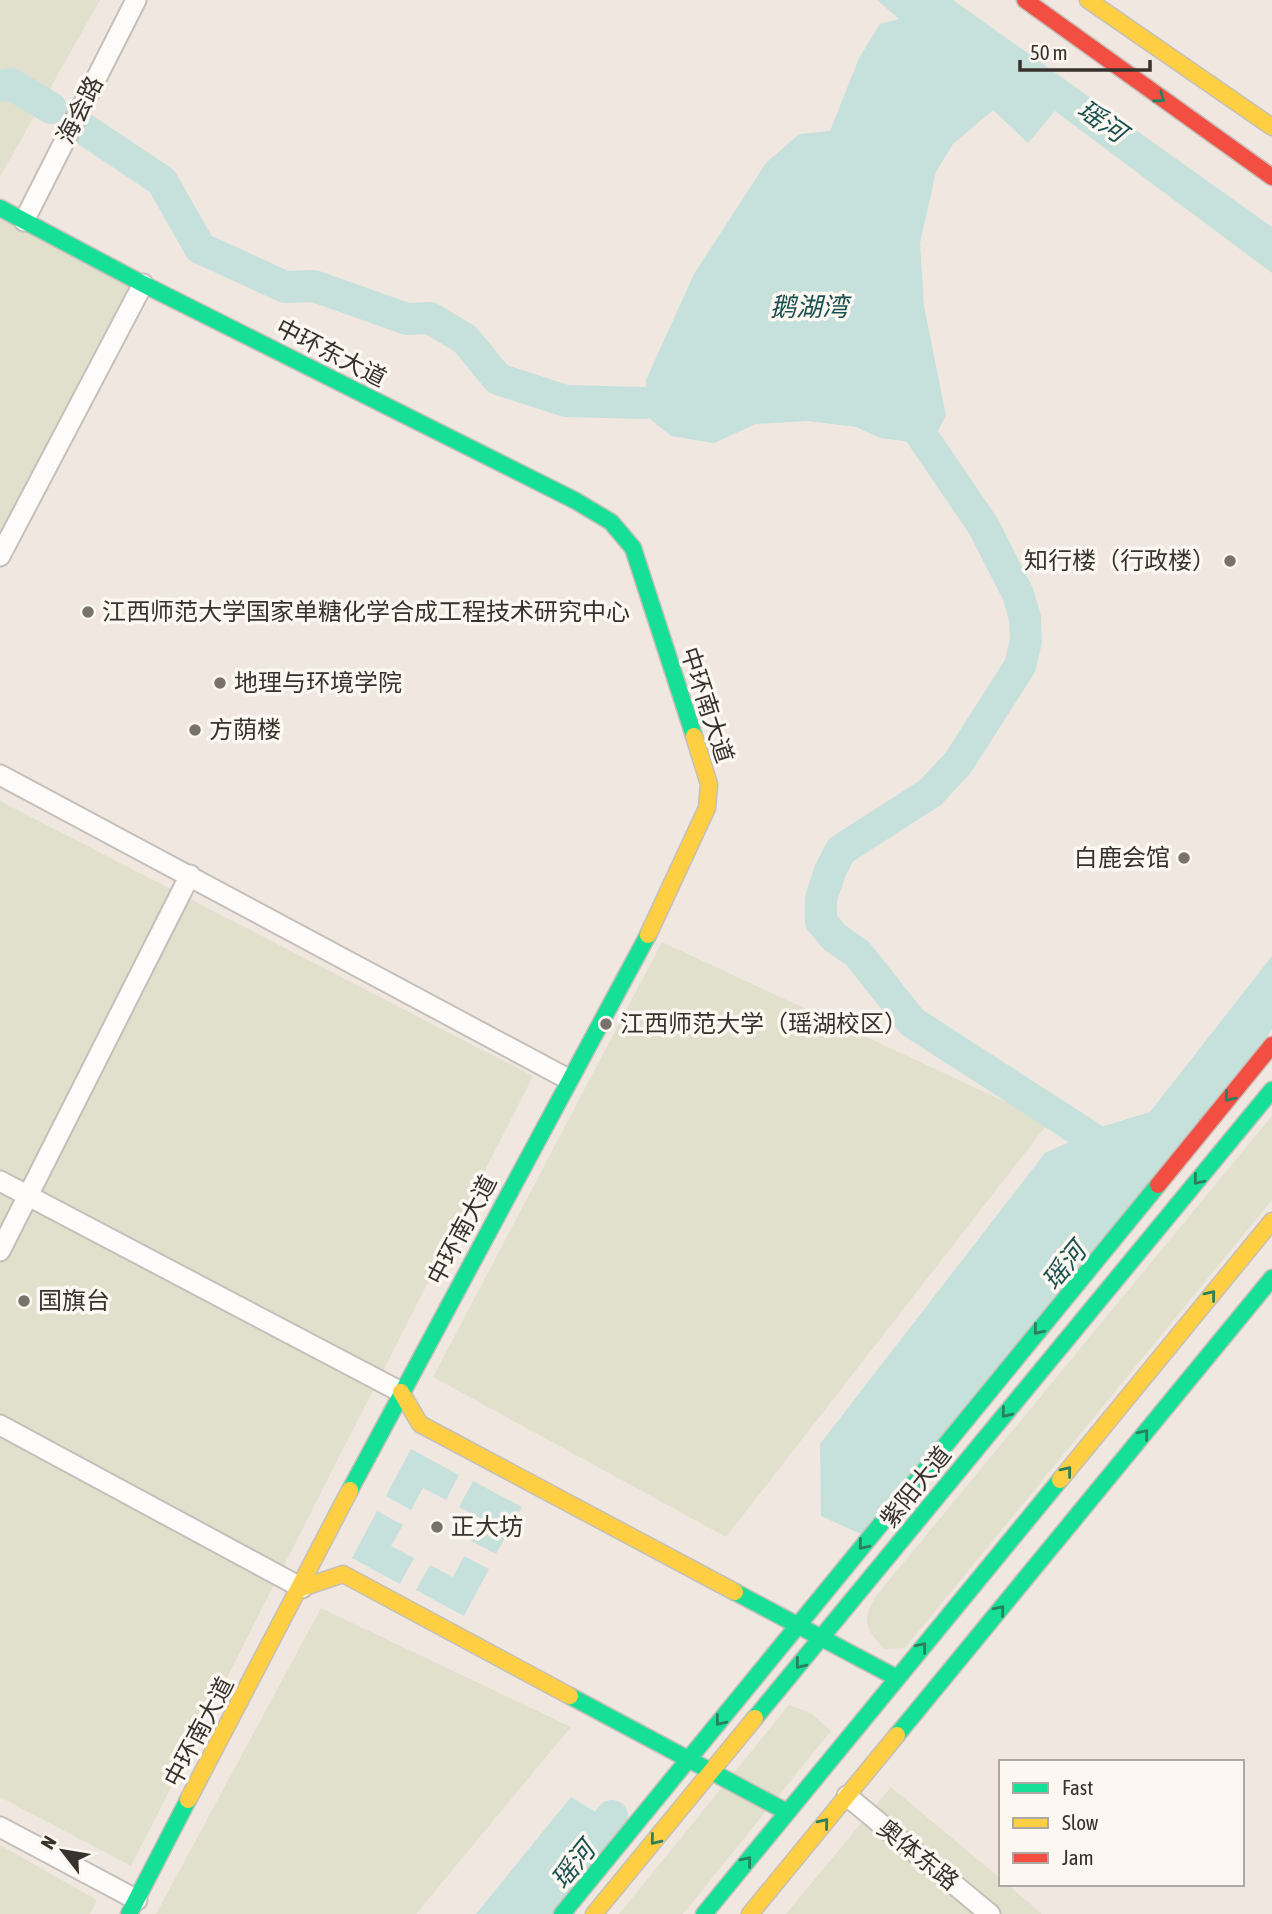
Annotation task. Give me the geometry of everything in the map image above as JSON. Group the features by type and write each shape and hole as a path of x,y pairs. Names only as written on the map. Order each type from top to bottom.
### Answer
{"main road":[{"path":"1025,0 1272,177"},
{"path":"1088,0 1272,127"},
{"name":"中环东大道","path":"0,208 143,285 576,501 611,522 633,548"},
{"name":"中环南大道","path":"133,1907 302,1588 401,1392 568,1079 662,910 708,808 709,784 633,548"},
{"path":"562,1914 1272,1045"},
{"name":"紫阳大道","path":"594,1914 1272,1090"},
{"path":"704,1914 1272,1221"},
{"path":"750,1914 1272,1278"},
{"path":"401,1392 419,1424 897,1678"},
{"path":"302,1588 343,1574 787,1812"}],"street":[{"name":"海会路","path":"24,221 136,0"},
{"path":"0,556 143,285"},
{"path":"0,775 568,1079"},
{"path":"0,1251 190,875"},
{"path":"0,1181 401,1392"},
{"path":"0,1425 302,1588"},
{"name":"奥体东路","path":"847,1796 990,1914"},
{"path":"0,1827 133,1907"}],"green space":[{"path":"0,0 100,0 0,177"},
{"path":"0,208 143,284 0,556"},
{"path":"0,801 533,1076 131,1866 0,1797"},
{"path":"662,942 1049,1122 726,1537 433,1377"},
{"path":"1272,1116 1272,1200 905,1648 884,1649 867,1624 868,1612 876,1596"},
{"path":"321,1608 571,1727 416,1914 156,1914"},
{"path":"789,1705 811,1713 831,1731 683,1914 619,1914"},
{"path":"891,1787 999,1877 999,1886 1009,1886 1042,1914 786,1914"},
{"path":"0,1845 97,1900 90,1914 0,1914"}],"water":[{"name":"鹅湖湾","path":"877,0 953,0 1272,227 1272,273 1055,111 1028,143 993,110 953,144 936,172 920,243 924,306 946,415 937,433 918,443 880,438 856,427 808,421 756,424 714,443 671,436 651,420 645,403 646,380 694,274 766,163 799,134 830,131 859,58 880,24 899,19"},
{"path":"1272,956 1272,1030 863,1535 821,1516 820,1444 1045,1153 1104,1126 1150,1112"},
{"path":"411,1449 459,1475 446,1500 423,1488 411,1510 386,1496"},
{"path":"473,1481 522,1507 496,1554 471,1541 482,1519 459,1507"},
{"path":"377,1511 403,1525 391,1546 414,1558 400,1584 352,1558"},
{"path":"464,1556 489,1569 464,1616 416,1590 430,1565 453,1577"},
{"path":"571,1797 625,1830 556,1914 476,1914"}],"waterway":[{"path":"0,86 11,84 51,108"},
{"path":"75,123 162,181 200,248 285,287 314,286 407,319 430,318 465,339 498,379 566,401 645,403"},
{"path":"901,405 984,527 1018,594 1025,618 1026,641 1020,666 958,763 930,793 841,850 830,871 821,899 821,921 834,937 858,954 912,1022 1121,1157"},
{"name":"瑶河","path":"533,1914 612,1816"}],"traffic: fast":[{"path":"0,208 143,284 576,501 611,522 633,548 694,736"},
{"path":"350,1490 648,935"},
{"path":"755,1718 1272,1090"},
{"path":"562,1914 1158,1185"},
{"path":"897,1735 1272,1278"},
{"path":"704,1914 1060,1480"},
{"path":"735,1592 897,1678"},
{"path":"570,1696 787,1812"},
{"path":"129,1914 188,1800"}],"traffic: slow":[{"path":"1088,0 1272,127"},
{"path":"648,935 707,808 709,784 694,736"},
{"path":"1060,1480 1272,1221"},
{"path":"401,1392 420,1424 735,1592"},
{"path":"188,1800 350,1490"},
{"path":"302,1588 343,1574 570,1696"},
{"path":"594,1914 755,1718"},
{"path":"750,1914 897,1735"}],"traffic: jam":[{"path":"1025,0 1272,177"},
{"path":"1158,1185 1272,1045"}],"place":[{"name":"知行楼（行政楼）","path":"1230,561"},
{"name":"江西师范大学国家单糖化学合成工程技术研究中心","path":"88,612"},
{"name":"地理与环境学院","path":"220,683"},
{"name":"方荫楼","path":"195,730"},
{"name":"白鹿会馆","path":"1184,858"},
{"name":"江西师范大学（瑶湖校区）","path":"606,1024"},
{"name":"国旗台","path":"24,1301"},
{"name":"正大坊","path":"437,1527"}]}
